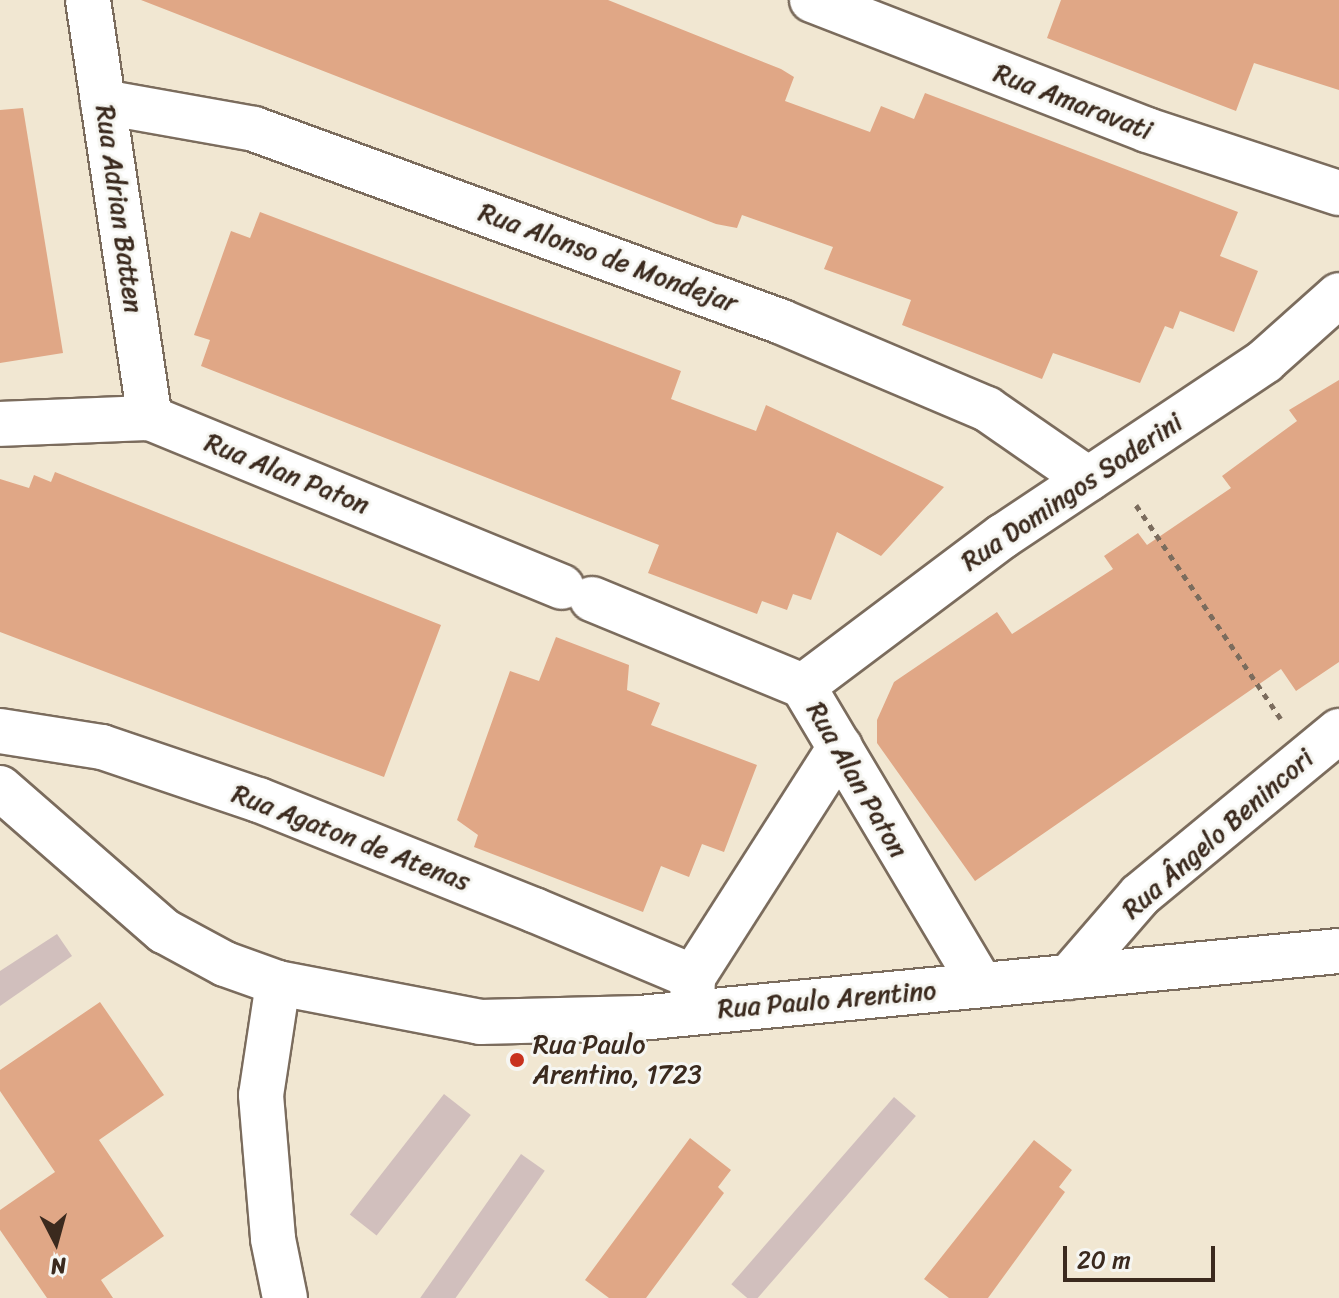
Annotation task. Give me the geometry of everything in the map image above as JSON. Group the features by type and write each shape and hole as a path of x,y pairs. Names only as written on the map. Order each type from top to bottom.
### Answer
{"street":[{"name":"Rua Adrian Batten","path":"88,0 150,418"},
{"name":"Rua Amaravati","path":"812,0 1132,125 1339,193"},
{"name":"Rua Alonso de Mondejar","path":"103,102 254,129 782,322 987,409 1099,472"},
{"name":"Rua Domingos Soderini","path":"803,686 1099,472 1265,361 1339,295"},
{"name":"Rua Alan Paton","path":"0,424 150,418 803,686 981,985"},
{"name":"Rua Agaton de Atenas","path":"0,731 102,747 259,800 693,995"},
{"name":"Rua Ângelo Benincori","path":"1069,977 1140,895 1322,744"},
{"path":"693,995 840,747"},
{"name":"Rua Paulo Arentino","path":"0,788 164,931 278,983 480,1022 693,995 981,985 1339,951"},
{"path":"278,983 261,1095 273,1239 285,1298"}],"path":[{"path":"1099,472 1322,744"}],"shaded area":[{"path":"57,934 72,956 0,1006 0,971"},
{"path":"444,1094 471,1115 377,1235 350,1215"},
{"path":"894,1097 916,1116 758,1298 747,1298 731,1284"},
{"path":"521,1154 545,1171 456,1298 420,1298"}],"building":[{"path":"141,0 608,0 781,69 794,77 785,101 870,132 881,106 914,119 925,93 1238,212 1220,256 1258,271 1234,332 1180,311 1173,329 1165,326 1140,383 1053,353 1042,379 902,325 911,300 824,269 833,247 742,215 737,228 716,224"},
{"path":"1061,0 1339,0 1339,90 1254,63 1236,111 1047,38"},
{"path":"23,108 63,353 0,363 0,110"},
{"path":"260,212 681,371 671,399 756,431 766,405 944,487 881,556 837,532 811,600 793,594 787,610 762,601 757,614 648,573 659,545 201,366 210,340 194,335 231,231 250,238"},
{"path":"1339,380 1339,662 1296,691 1281,669 975,881 877,743 877,720 894,682 997,612 1012,634 1113,569 1104,556 1138,533 1147,545 1231,488 1222,476 1297,421 1289,410"},
{"path":"55,472 441,625 384,777 0,632 0,479 29,488 34,475 51,482"},
{"path":"556,637 629,665 627,690 660,703 651,725 757,765 724,852 702,844 689,877 661,866 643,912 474,847 478,835 457,820 510,671 539,681"},
{"path":"100,1002 164,1095 99,1140 164,1236 101,1280 113,1298 47,1298 0,1230 0,1210 55,1172 0,1091 0,1070"},
{"path":"690,1138 731,1170 718,1187 724,1193 646,1298 609,1298 585,1280"},
{"path":"1034,1140 1072,1170 1059,1187 1065,1192 988,1298 949,1298 924,1279"}],"place":[{"name":"Rua Paulo Arentino, 1723","path":"517,1060"}]}
